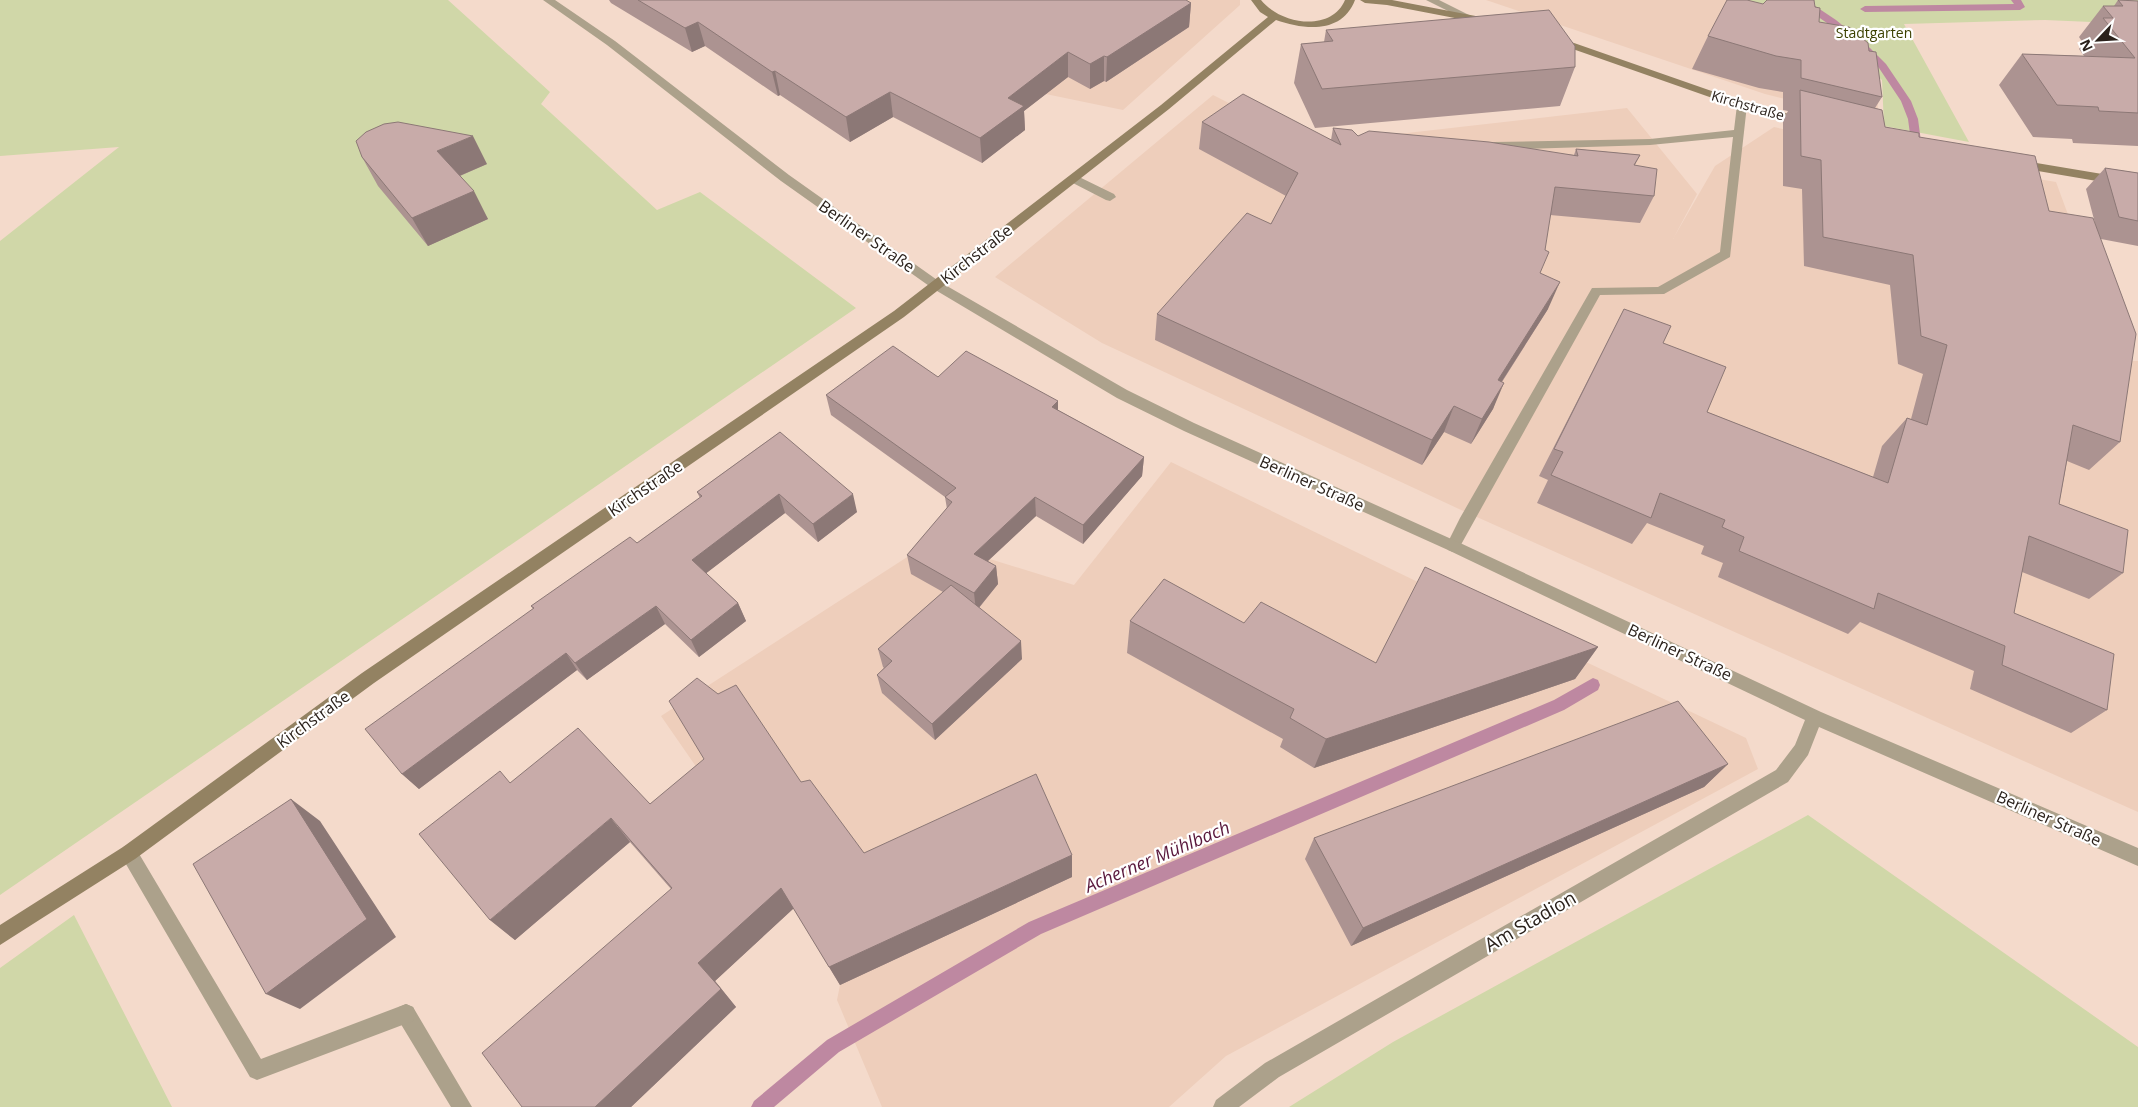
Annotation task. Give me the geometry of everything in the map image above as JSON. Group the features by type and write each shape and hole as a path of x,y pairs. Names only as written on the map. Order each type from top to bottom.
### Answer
{"main road":[{"path":"1256,0 1265,12 1274,17 1296,23 1320,23 1340,16 1346,11 1350,0"},
{"path":"1365,0 1387,2 1499,24"},
{"name":"Kirchstraße","path":"0,936 129,853 368,678 899,314 1165,108 1274,17"},
{"name":"Kirchstraße","path":"1547,37 1742,105 1819,124"},
{"path":"2003,162 2138,184"}],"street":[{"name":"Berliner Straße","path":"548,0 610,43 785,178 936,285 1130,398 1189,427 1453,546 1816,717 2138,856"},
{"path":"1431,0 1470,18"},
{"path":"1453,546 1596,291 1660,291 1726,254 1742,105"},
{"path":"1484,146 1650,142 1739,133"},
{"path":"1073,178 1110,197"},
{"name":"Am Stadion","path":"1223,1107 1272,1070 1782,776 1802,750 1816,717"},
{"path":"129,853 257,1070 406,1014 462,1107"}],"shaded area":[{"path":"994,0 1240,0 1240,5 1123,110 1036,92"},
{"path":"1486,0 1748,0 1806,18 1879,81 1877,122 1765,94"},
{"path":"1213,95 1310,144 1627,108 1697,194 1673,239 1715,166 1774,127 1938,163 2056,182 2122,361 2138,361 2138,812 1459,509 1102,343 995,277"},
{"path":"1171,462 1746,738 1758,769 1226,1056 1169,1107 882,1107 837,1000 840,985 785,895 661,716 932,541 1074,585"}],"green space":[{"path":"0,0 448,0 550,92 541,104 657,210 700,192 856,308 0,895 0,241 119,147 0,156"},
{"name":"Stadtgarten","path":"1748,0 2138,0 2138,24 2045,20 1904,24 1969,142 1884,126 1882,80 1806,18"},
{"path":"1808,815 2138,1047 2138,1107 1289,1107 1393,1042"},
{"path":"74,915 172,1107 0,1107 0,968"}],"building":[{"path":"638,0 1186,0 1191,3 1107,57 1104,56 1090,64 1068,52 1008,98 1024,106 980,138 890,92 846,117 775,71 772,72 698,22 685,28"},
{"path":"1727,0 1747,0 1763,4 1767,0 1814,0 1815,7 1820,8 1819,22 1849,27 1868,43 1869,51 1876,52 1882,97 1801,78 1801,60 1776,56 1708,36"},
{"path":"2118,0 2138,1 2138,113 2099,111 2098,107 2057,105 2022,54 2135,58 2103,18 2113,18 2103,6 2123,6"},
{"path":"1549,10 1575,46 1575,67 1322,89 1301,44 1333,41 1326,30"},
{"path":"1800,90 1882,110 1885,127 1919,133 1919,137 2035,156 2049,211 2093,218 2136,334 2120,442 2073,425 2059,504 2128,530 2123,573 2029,536 2014,613 2114,654 2107,710 2002,665 2005,646 1878,593 1874,609 1739,551 1744,537 1722,527 1725,520 1660,493 1651,518 1551,475 1563,452 1554,449 1624,309 1671,326 1663,343 1726,367 1707,412 1888,483 1907,418 1927,425 1947,345 1921,336 1913,255 1823,237 1821,160 1801,156"},
{"path":"1243,94 1341,145 1333,128 1352,130 1358,136 1369,131 1489,142 1578,156 1576,149 1640,155 1634,165 1657,169 1654,196 1555,187 1545,250 1549,252 1540,273 1560,282 1498,380 1504,383 1482,419 1454,406 1432,440 1157,314 1247,213 1271,224 1298,173 1202,122"},
{"path":"398,122 473,136 437,151 474,191 412,218 362,157 356,141 366,132 384,124"},
{"path":"2105,168 2138,173 2138,221 2119,217"},
{"path":"893,346 938,377 966,351 1058,401 1052,407 1144,457 1083,525 1035,497 974,554 996,566 974,593 907,555 952,502 945,497 956,488 826,395"},
{"path":"780,432 853,494 813,524 779,494 692,560 738,603 691,640 656,606 575,663 566,653 402,774 365,729 534,608 531,606 630,537 637,543 702,496 697,492"},
{"path":"1425,567 1598,647 1326,739 1290,718 1294,709 1130,621 1164,579 1244,623 1261,602 1376,663"},
{"path":"951,585 1021,641 932,724 877,675 892,661 878,649"},
{"path":"697,678 718,694 736,685 801,782 810,780 864,853 1036,774 1072,855 829,967 781,888 698,963 721,989 595,1107 522,1107 482,1053 672,888 611,818 490,920 419,834 500,771 510,783 578,728 650,804 704,759 669,701"},
{"path":"1678,701 1728,764 1363,928 1314,838"},
{"path":"291,799 367,919 266,994 193,864"}],"waterway":[{"name":"Acherner Mühlbach","path":"1799,0 1850,35 1882,66 1906,101 1913,119 1917,149"},
{"path":"1865,9 2020,7 2016,0"},
{"name":"Acherner Mühlbach","path":"760,1107 833,1046 1035,928 1559,705 1593,685"}]}
